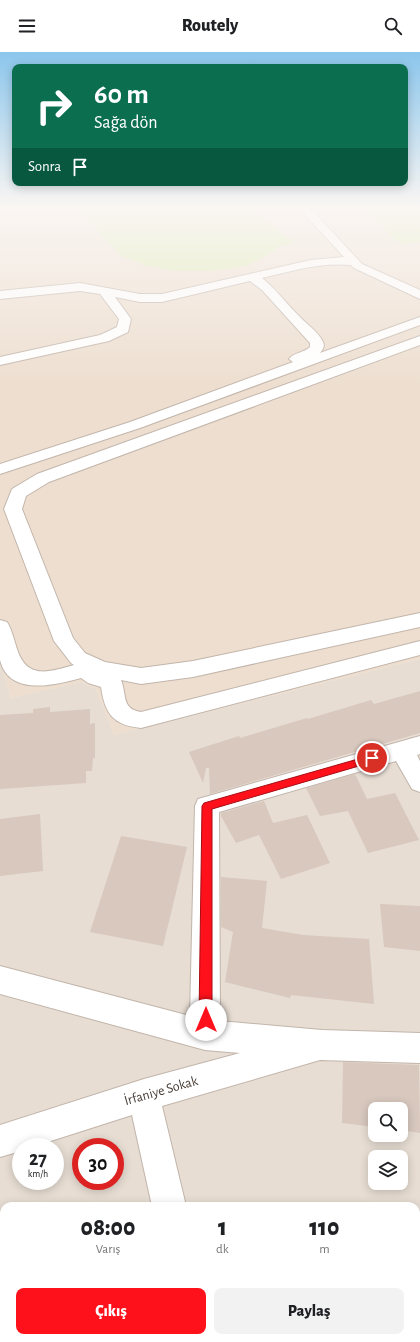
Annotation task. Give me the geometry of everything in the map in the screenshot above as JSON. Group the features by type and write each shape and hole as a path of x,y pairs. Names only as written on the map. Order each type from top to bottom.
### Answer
{"street":[{"path":"0,295 71,287 104,291 140,298 162,298 288,268"},
{"path":"363,268 420,295"},
{"path":"0,462 312,353 317,348 317,343 314,338 293,318 266,287 251,276"},
{"path":"0,361 104,338 123,329 125,319 104,291"},
{"path":"0,469 134,425 420,321"},
{"path":"420,340 43,478 18,493 13,509 64,640 78,658 101,669 141,676 193,669 420,620"},
{"path":"0,627 14,666 20,674 35,679 50,678 84,670 96,678 111,682 116,705 120,713 128,720 141,720 166,714 420,648"},
{"path":"205,1035 207,806 411,747 420,782"},
{"path":"0,980 205,1035 322,1045 420,1048"},
{"name":"İrfaniye Sokak","path":"0,1141 144,1095 322,1045"},
{"path":"144,1095 168,1202"}],"shaded area":[{"path":"0,268 420,268 420,659 114,735 96,689 83,682 11,698 0,662"},
{"path":"420,659 420,1202 0,1202 0,662 11,698 82,682 96,689 114,735"}],"green space":[{"path":"161,268 231,268 212,271 175,271"}],"building":[{"path":"420,691 420,733 210,794 209,768 206,768 203,783 189,752 239,736 240,738 371,700 374,704"},
{"path":"50,707 50,712 90,709 90,724 95,723 95,758 93,758 92,771 86,771 86,783 0,789 0,715 33,713 33,709"},
{"path":"355,774 367,799 395,793 419,840 368,853 348,811 320,816 306,788"},
{"path":"264,801 273,823 307,815 330,863 281,879 259,835 236,843 221,816 221,813"},
{"path":"40,814 43,871 0,876 0,819"},
{"path":"121,836 187,847 163,946 90,932"},
{"path":"221,877 267,881 262,928 303,935 369,939 374,1004 291,995 290,998 225,982 233,932 221,927"},
{"path":"380,904 420,906 420,951 384,947"},
{"path":"343,1062 419,1065 420,1133 408,1131 408,1102 368,1102 368,1126 342,1123"}],"route":[{"path":"206,1020 207,806 372,758"}]}
